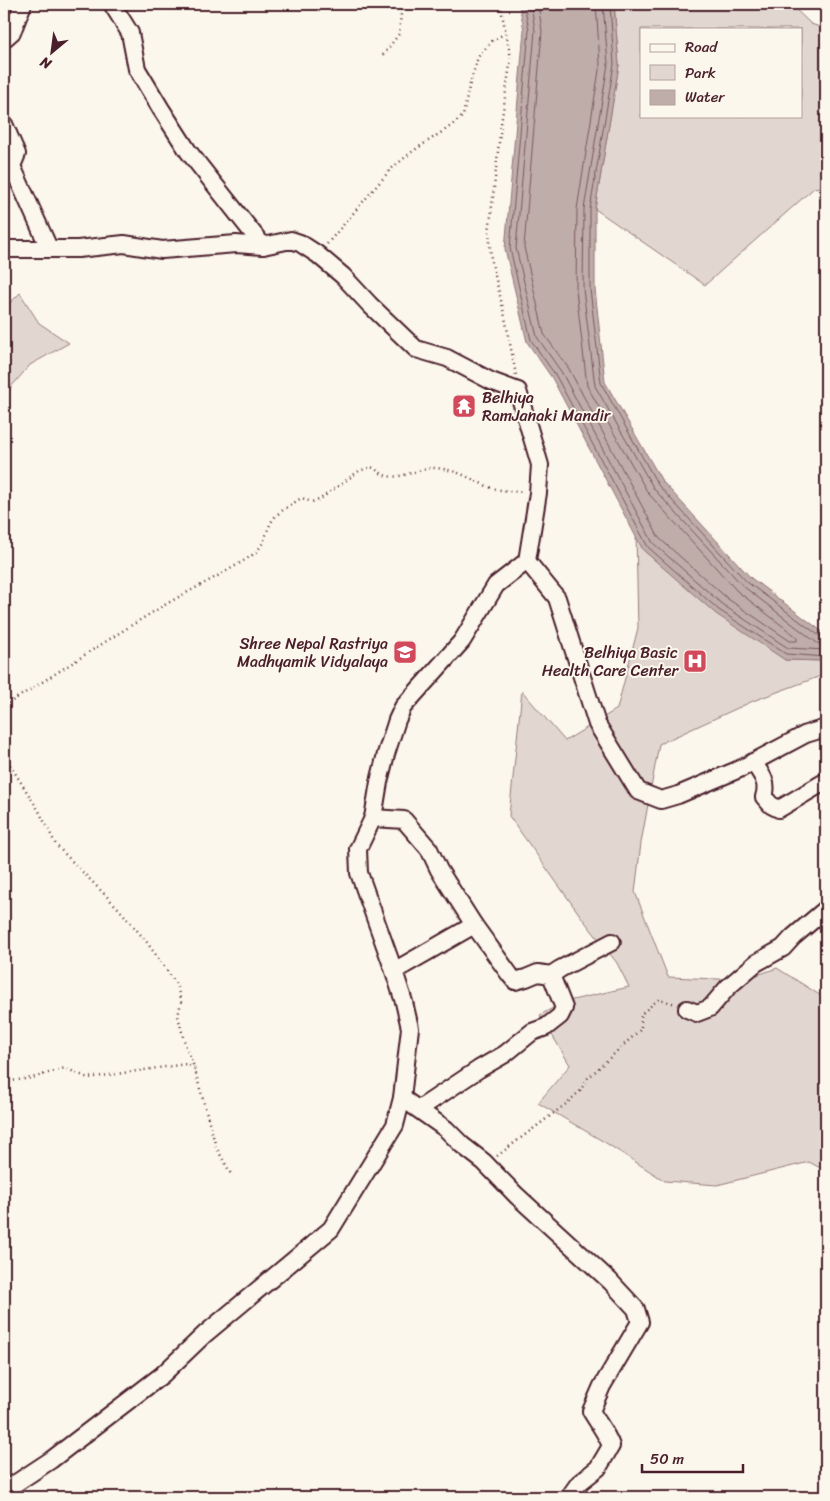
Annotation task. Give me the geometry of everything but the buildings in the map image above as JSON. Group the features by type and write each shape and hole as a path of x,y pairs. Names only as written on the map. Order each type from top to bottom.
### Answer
{"street":[{"path":"4,39 12,32 23,4"},
{"path":"112,4 130,33 137,69 161,109 188,151 264,246"},
{"path":"4,124 17,154 12,166 49,248"},
{"path":"4,249 78,249 124,244 162,250 236,244 264,246 291,240 300,243 318,254 416,349 447,358 491,381 518,391 540,465 538,493 527,561 496,585 462,641 403,707 386,754 373,818 358,849 359,873 394,971 410,1028 402,1098 395,1125 331,1229 205,1334 162,1375 51,1460 4,1491"},
{"path":"527,561 557,598 597,724 638,791 661,800 678,795 753,762 806,734 826,728"},
{"path":"753,762 763,777 767,789 764,797 771,805 779,809 826,781"},
{"path":"373,818 404,820 428,849 474,925 515,981 538,973 551,975 612,942"},
{"path":"688,1009 697,1013 710,1008 728,987 756,963 783,948 792,937 826,909"},
{"path":"394,971 474,925"},
{"path":"419,1109 479,1068 505,1054 532,1032 546,1027 560,1016 564,1008 551,975"},
{"path":"402,1098 446,1129 462,1145 484,1162 516,1195 610,1280 636,1309 640,1322 602,1386 591,1411 600,1428 608,1437 610,1446 598,1468 580,1483 569,1497"}],"path":[{"path":"383,55 399,34 402,4"},
{"path":"500,4 511,58 488,233 491,258 505,317 518,391"},
{"path":"318,254 391,169 463,116 478,57 493,40 506,33"},
{"path":"4,706 169,603 252,556 265,542 273,520 277,516 302,498 311,502 319,500 358,471 371,467 384,475 400,476 435,468 464,474 489,487 503,491 538,493"},
{"path":"4,757 39,811 56,845 118,908 146,941 177,985 181,1002 178,1016 184,1044 194,1067 216,1147 232,1176"},
{"path":"484,1162 490,1161 511,1146 580,1091 588,1078 640,1029 642,1014 659,999 688,1009"},
{"path":"4,1082 32,1078 65,1068 88,1078 186,1064 194,1067"}],"green space":[{"path":"614,4 790,4 811,24 826,29 826,186 814,188 705,285 595,209 619,65"},
{"path":"20,293 39,323 69,343 30,365 4,395 4,309"},
{"path":"636,534 643,550 785,660 826,661 826,674 753,701 659,744 641,843 635,892 668,977 743,980 777,968 826,999 826,1171 809,1162 717,1185 665,1181 606,1143 538,1103 570,1065 540,1015 564,1002 629,987 617,963 582,918 509,816 522,691 565,741 617,709 638,628"}],"water":[{"path":"519,4 614,4 619,65 595,209 595,289 605,382 662,481 751,578 826,633 826,661 785,660 716,614 643,550 552,378 527,342 505,249 524,30"}],"place":[{"name":"Belhiya RamJanaki Mandir","path":"464,406"},
{"name":"Shree Nepal Rastriya Madhyamik Vidyalaya","path":"405,652"},
{"name":"Belhiya Basic Health Care Center","path":"695,661"}]}
